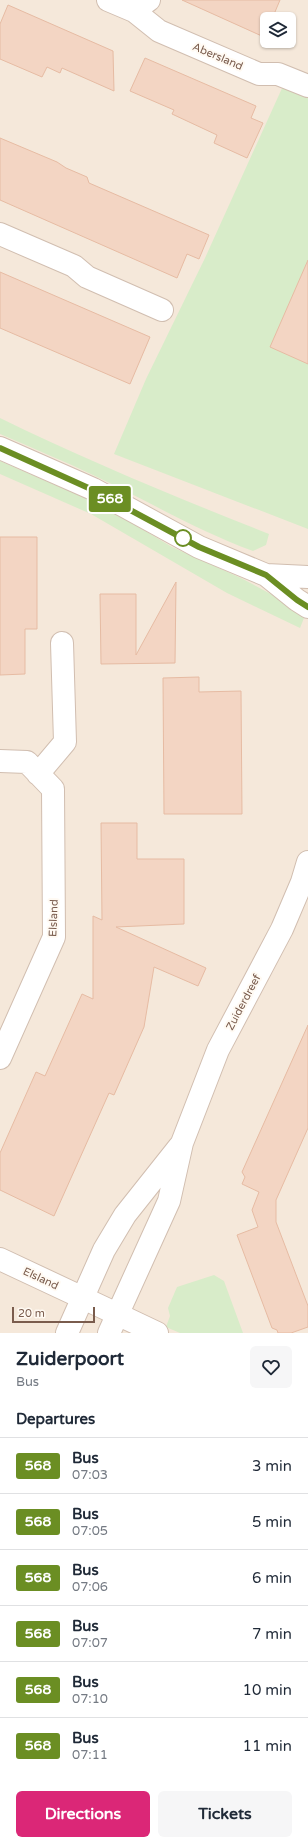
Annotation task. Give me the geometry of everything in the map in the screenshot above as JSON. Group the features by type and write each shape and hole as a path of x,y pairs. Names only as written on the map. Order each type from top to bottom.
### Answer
{"street":[{"name":"Abersland","path":"108,0 142,5 159,31 259,74 278,74 308,86"},
{"path":"0,234 74,266 87,277 162,310"},
{"path":"0,448 93,490 199,547 266,575 308,607"},
{"path":"266,575 308,576"},
{"path":"38,774 65,742 62,644"},
{"name":"Elsland","path":"0,761 27,762 53,789 54,937 0,1058"},
{"name":"Zuiderdreef","path":"113,1324 169,1201 182,1143 218,1050 282,929 302,882 308,862"},
{"name":"Zuiderdreef","path":"67,1333 104,1250 125,1215 182,1143"},
{"name":"Elsland","path":"0,1259 83,1298 113,1324 157,1333"}],"shaded area":[{"path":"0,0 308,0 308,1333 0,1333"}],"green space":[{"path":"283,86 308,97 308,529 114,454 146,379 205,258"},
{"path":"0,418 133,479 269,534 266,545 253,551 233,543 193,525 83,470 0,434"},
{"path":"0,461 92,501 172,547 241,578 306,613 300,628 227,593 91,514 0,474"},
{"path":"214,1275 224,1281 243,1333 180,1333 166,1327 170,1316 168,1308 177,1287"}],"building":[{"path":"182,0 280,0 275,12 260,12 260,35"},
{"path":"8,5 113,51 114,91 62,68 60,73 47,67 42,77 0,59 0,24"},
{"path":"145,58 256,106 251,118 263,123 247,158 214,143 217,135 172,114 174,110 130,91"},
{"path":"0,138 57,162 66,168 87,177 89,183 209,235 199,259 187,254 177,278 0,200"},
{"path":"308,260 308,364 270,347"},
{"path":"0,272 150,337 130,384 0,328"},
{"path":"0,537 37,537 37,629 25,629 25,674 0,675"},
{"path":"176,582 175,663 101,664 100,594 136,594 136,655"},
{"path":"199,677 199,692 241,691 242,814 164,814 163,678"},
{"path":"101,823 137,823 137,859 184,859 184,924 116,927 206,968 198,986 154,967 144,1027 114,1095 109,1093 54,1216 0,1190 0,1153 36,1072 45,1076 82,994 93,999 93,916 102,920"},
{"path":"308,1025 308,1128 276,1200 276,1222 308,1306 308,1327 291,1333 278,1333 277,1330 272,1328 237,1235 258,1227 252,1210 259,1192 242,1184 245,1177 242,1172"}],"bus line":[{"name":"568","path":"0,448 93,490 199,547 266,575 308,607"}]}
